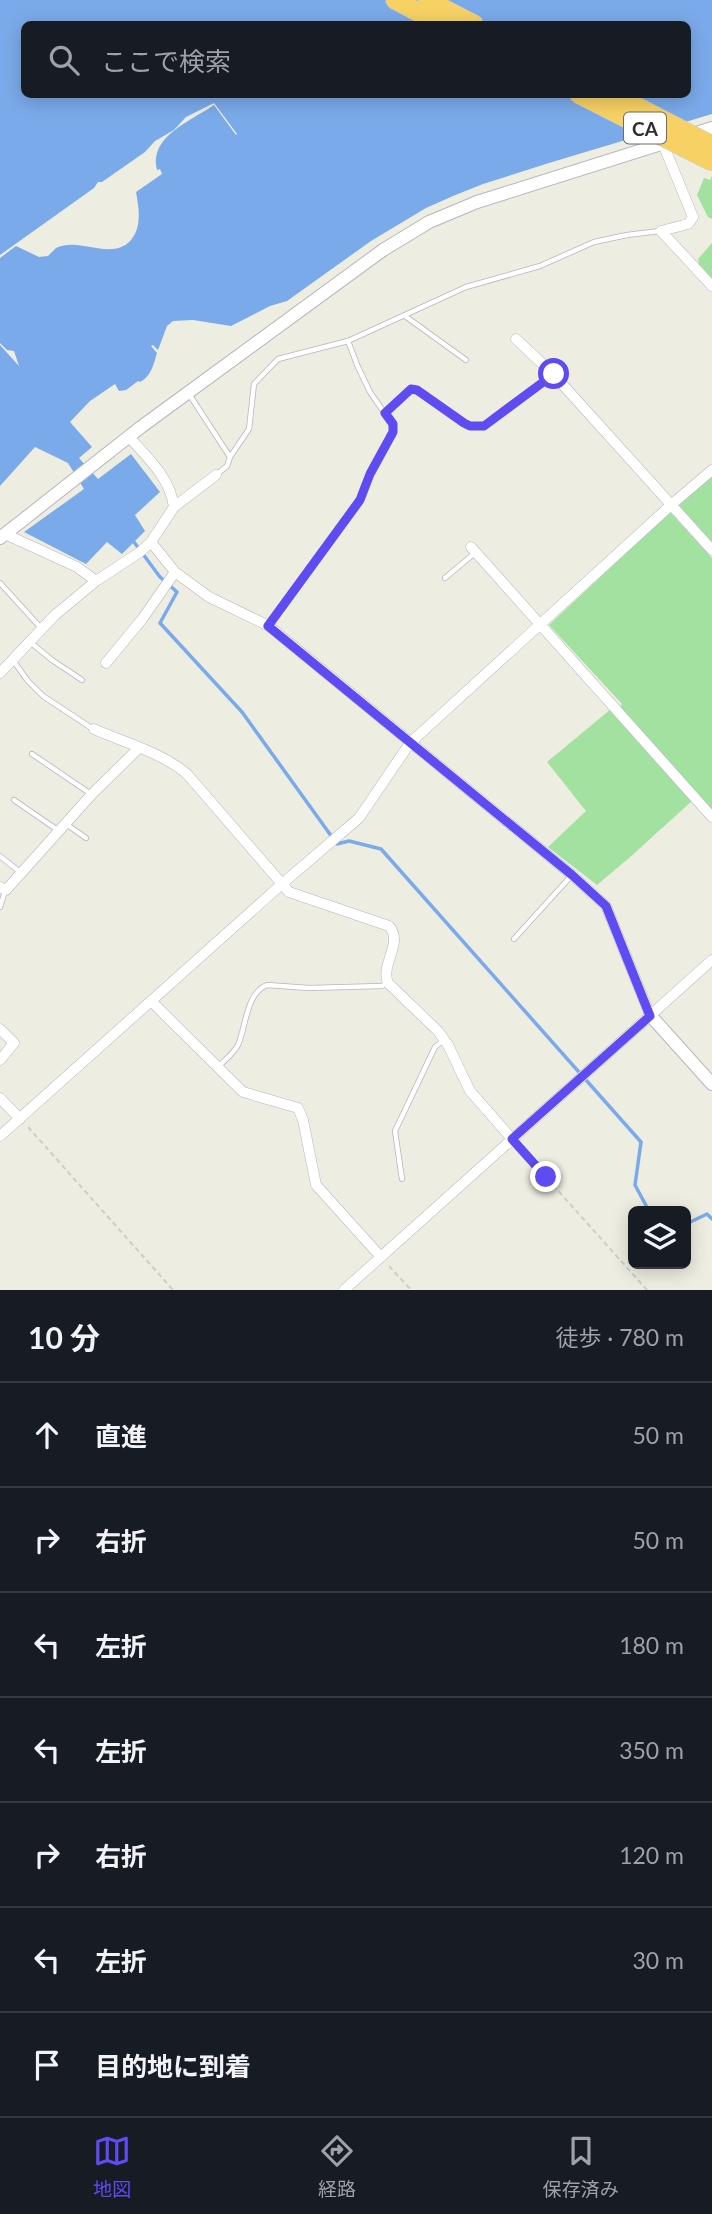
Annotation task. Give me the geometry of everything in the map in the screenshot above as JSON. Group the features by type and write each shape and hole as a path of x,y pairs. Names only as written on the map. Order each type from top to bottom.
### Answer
{"highway":[{"path":"395,0 434,21"},
{"path":"427,0 468,21"},
{"name":"CA","path":"586,98 712,162"},
{"name":"CA","path":"620,98 712,145"}],"street":[{"path":"96,581 77,567 2,536 188,393 383,250 429,222 477,202 712,128"},
{"path":"663,144 693,217 688,224 661,231 712,286"},
{"path":"516,339 554,374 712,550"},
{"path":"129,437 167,482 174,507"},
{"path":"0,1136 359,818 410,743 712,470"},
{"path":"0,673 41,628 96,581 151,542 174,507 216,475"},
{"path":"151,542 175,572 209,597 268,626 572,875 606,906 650,1016 712,1084"},
{"path":"474,550 712,817"},
{"path":"106,663 143,618 175,572"},
{"path":"94,729 138,749 157,754 187,774 293,894 393,929 395,941 386,973 388,983 444,1040 470,1091 512,1139"},
{"path":"3,888 21,873 92,794 138,749"},
{"path":"344,1290 712,960"},
{"path":"151,1001 243,1092 298,1108 303,1120 316,1185 381,1257"},
{"path":"0,1029 14,1043 0,1060"},
{"path":"0,1098 20,1119"}],"lane":[{"path":"216,475 227,466 249,429 254,384 278,359 348,341 466,287 540,266 594,242 627,234 661,231"},
{"path":"405,316 466,360"},
{"path":"268,626 360,500 370,474 393,432 393,424 364,379 348,341"},
{"path":"385,413 413,388 464,423 484,426 554,374"},
{"path":"188,393 230,457"},
{"path":"445,578 474,550"},
{"path":"0,583 41,628"},
{"path":"30,642 82,680"},
{"path":"13,660 43,696 94,729"},
{"path":"33,754 92,794"},
{"path":"13,800 86,838"},
{"path":"0,856 21,873"},
{"path":"514,939 572,875"},
{"path":"0,907 3,888"},
{"path":"217,1067 236,1048 248,1010 262,986 322,988 382,986 388,983"},
{"path":"402,1179 395,1131 435,1046 444,1040"}],"path":[{"path":"20,1119 173,1290"},
{"path":"512,1139 647,1290"},
{"path":"381,1257 411,1290"}],"green space":[{"path":"712,176 712,219 708,217 697,195 704,178 710,180"},
{"path":"712,243 712,281 700,269 698,259"},
{"path":"712,475 712,545 676,506"},
{"path":"670,512 712,558 712,810 619,709 622,704 549,625"},
{"path":"611,709 693,800 597,885 548,847 586,811 547,762"}],"water":[{"path":"0,0 712,0 712,114 549,163 453,196 426,208 371,241 287,301 270,306 231,326 193,320 173,321 167,326 158,350 151,346 157,353 147,377 126,390 119,391 115,384 90,401 70,422 92,447 79,458 98,479 131,454 160,492 135,515 145,531 122,554 107,542 86,564 24,532 84,489 68,463 35,447 0,486 0,345 19,366 14,351 7,350 0,343 0,258 16,246 39,257 48,256 56,248 65,245 105,249 123,246 131,240 137,229 139,211 136,192 162,174 160,169 157,170 156,158 159,148 174,130 155,141 145,152 102,182 98,182 94,188 0,255","holes":["214,103 237,134 214,105 174,130 186,117"]}],"waterway":[{"path":"134,542 160,577 177,592 160,623 242,712 337,844 349,841 381,849 641,1142 635,1185 646,1206"},
{"path":"691,1222 707,1214 712,1219"}],"route":[{"path":"546,1177 512,1139 650,1016 606,906 572,875 268,626 360,500 370,474 393,432 393,424 385,413 411,389 417,390 464,423 484,426 554,374"}]}
